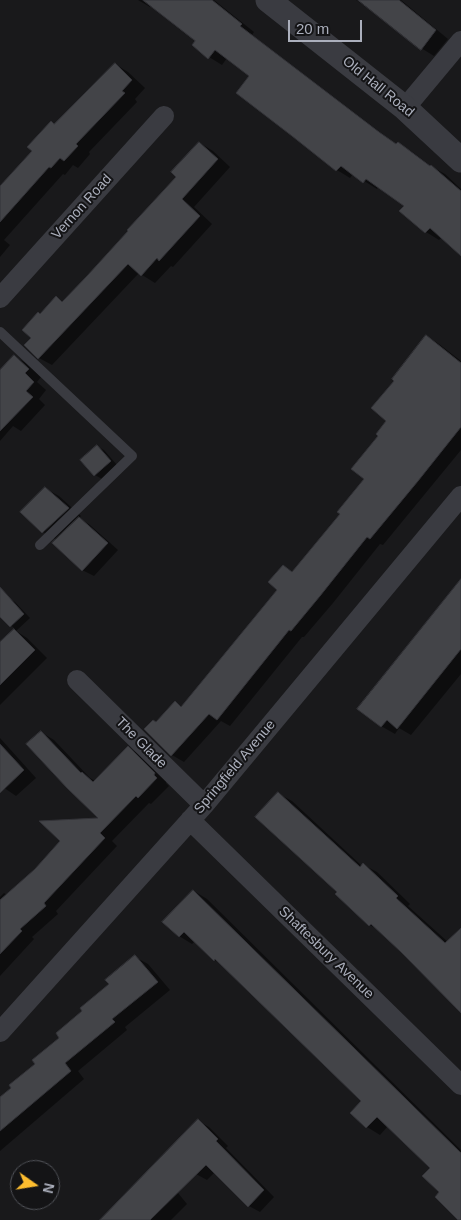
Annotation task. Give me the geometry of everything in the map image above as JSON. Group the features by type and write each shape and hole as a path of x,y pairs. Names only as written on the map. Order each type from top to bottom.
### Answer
{"street":[{"name":"Old Hall Road","path":"268,0 405,108 461,160"},
{"path":"405,108 461,41"},
{"name":"Vernon Road","path":"0,298 164,116"},
{"name":"Springfield Avenue","path":"0,1032 204,805 461,496"},
{"name":"The Glade","path":"77,680 204,805"},
{"name":"Shaftesbury Avenue","path":"190,820 461,1085"}],"lane":[{"path":"0,332 132,456 40,545"}],"building":[{"path":"143,0 212,0 242,24 240,26 379,132 396,144 398,142 431,165 461,191 461,256 430,228 425,233 399,211 404,206 366,179 363,183 341,166 336,171 236,93 249,76 215,50 208,59 192,45 195,41"},
{"path":"358,0 399,0 436,30 421,50"},
{"path":"115,63 132,80 122,91 125,93 76,144 78,146 64,161 60,158 51,168 49,167 0,222 0,186 32,151 27,147 51,121 54,124"},
{"path":"199,142 218,159 182,199 200,216 159,261 157,258 141,276 128,264 38,359 24,345 31,338 22,330 56,296 62,302 87,276 176,177 171,172"},
{"path":"426,335 461,363 461,427 370,539 367,537 291,631 289,630 217,720 209,714 171,756 144,729 153,720 156,722 175,701 181,707 277,590 268,582 283,565 292,572 340,514 337,512 364,479 351,469 378,436 376,434 386,421 371,408 394,381 392,379"},
{"path":"14,355 29,369 25,373 34,382 26,391 33,397 0,431 0,370"},
{"path":"97,445 111,461 94,476 80,460"},
{"path":"45,487 69,508 42,533 20,512"},
{"path":"79,517 108,543 82,571 52,543"},
{"path":"461,579 461,649 397,729 387,720 381,727 357,709"},
{"path":"0,587 24,614 10,627 0,617"},
{"path":"14,629 35,650 0,685 0,642"},
{"path":"41,731 81,773 93,782 128,746 155,773 154,775 157,778 138,798 136,796 100,833 105,838 44,903 46,906 20,929 22,931 0,954 0,900 35,869 60,841 39,821 98,818 26,744"},
{"path":"0,744 24,770 0,793"},
{"path":"278,792 360,867 363,863 398,896 396,898 445,943 461,928 461,1013 401,952 371,924 369,926 335,894 337,892 255,817"},
{"path":"193,890 461,1153 461,1220 458,1220 435,1197 439,1192 422,1176 430,1168 377,1117 366,1128 350,1113 361,1101 215,959 214,961 184,932 179,937 162,922"},
{"path":"135,955 158,982 112,1019 115,1022 65,1063 71,1071 0,1131 0,1097 11,1088 9,1085 35,1064 32,1060 59,1038 56,1033 82,1011 80,1008 109,984 105,980"},
{"path":"198,1119 218,1139 216,1141 264,1190 248,1207 206,1165 150,1220 100,1220"}]}
